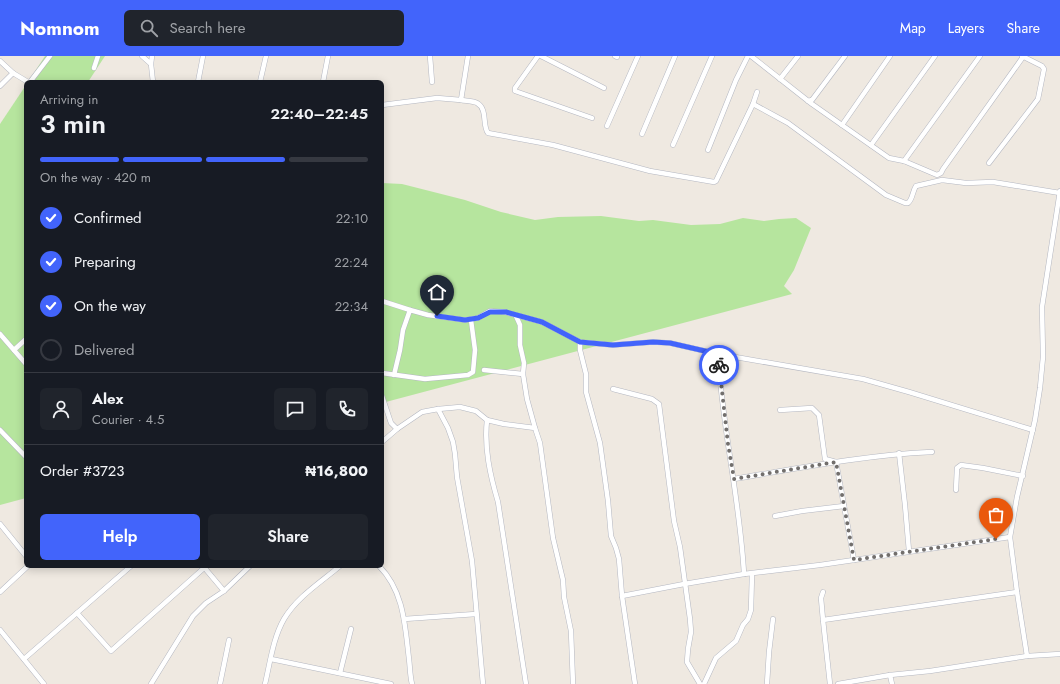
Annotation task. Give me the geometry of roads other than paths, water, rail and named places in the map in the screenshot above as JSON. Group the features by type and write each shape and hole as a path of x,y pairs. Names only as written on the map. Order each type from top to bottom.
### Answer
{"street":[{"path":"31,80 50,56"},
{"path":"94,68 98,56"},
{"path":"142,56 151,64"},
{"path":"152,56 151,64 153,80"},
{"path":"198,80 203,56"},
{"path":"260,80 266,56"},
{"path":"323,80 328,56"},
{"path":"430,56 432,82"},
{"path":"461,100 468,56"},
{"path":"538,56 515,88 515,91 592,118"},
{"path":"542,56 604,88"},
{"path":"607,126 638,56"},
{"path":"642,134 675,56"},
{"path":"673,145 712,56"},
{"path":"708,150 736,80 750,56 842,125 889,158 904,161 936,175 942,173 943,168 1023,57 1042,66 1044,69 1038,98 989,163"},
{"path":"780,79 798,56"},
{"path":"808,100 812,100 845,56"},
{"path":"842,125 890,56"},
{"path":"871,145 935,56"},
{"path":"904,161 980,56"},
{"path":"0,61 13,73 25,80"},
{"path":"0,86 13,73"},
{"path":"384,105 437,98 477,103 485,115 485,129 488,133 553,145 650,171 714,182 716,181 753,104 757,92"},
{"path":"753,104 788,123 886,195 905,203 911,201 916,186 942,180 966,183 996,182 1060,192 1042,307 1043,357 1038,401 1010,537 1027,656"},
{"path":"384,302 428,315 465,320 471,320 490,312 506,312 542,322 580,342 613,345 653,342 670,343 718,354 863,379 924,396 1033,430"},
{"path":"394,375 403,330 410,310"},
{"path":"516,316 520,325 520,344 524,363 523,374 527,399 540,443 553,538 563,580 564,597 571,630 573,684"},
{"path":"384,373 425,379 470,374 473,372 474,350 471,320"},
{"path":"0,334 24,362"},
{"path":"14,350 24,341"},
{"path":"580,342 580,350 586,374 586,392 600,443 612,536 619,560 622,596 635,684"},
{"path":"718,354 721,390 743,551 744,574"},
{"path":"484,370 523,374"},
{"path":"614,389 652,399 659,404 674,521 680,547 691,626 687,662 700,684"},
{"path":"384,404 391,423 397,429"},
{"path":"384,440 397,429 422,412 460,407 476,411 487,420 504,424 536,428"},
{"path":"780,410 812,408 817,411 819,415 825,459 836,462"},
{"path":"438,409 448,428 453,442 472,561 483,684"},
{"path":"487,420 486,442 491,475 498,502 526,684"},
{"path":"0,430 24,455"},
{"path":"734,479 836,462 899,454 932,452"},
{"path":"899,454 909,551"},
{"path":"836,462 854,560"},
{"path":"956,490 958,468 961,466 976,467 1023,476"},
{"path":"775,516 844,506"},
{"path":"0,524 24,554"},
{"path":"622,596 744,574 854,560 1010,537"},
{"path":"0,592 26,568"},
{"path":"24,660 126,568"},
{"path":"77,613 111,651 203,568"},
{"path":"205,568 224,591"},
{"path":"151,684 193,616 206,603 224,591 248,568"},
{"path":"265,684 278,632 284,618 300,600 338,568"},
{"path":"381,568 390,580 401,604 412,684"},
{"path":"704,684 716,658 736,641 742,625 748,619 751,610 752,574"},
{"path":"823,592 821,598 830,684"},
{"path":"823,620 1017,592"},
{"path":"404,619 476,614"},
{"path":"767,684 773,619"},
{"path":"340,673 351,629"},
{"path":"0,630 44,684"},
{"path":"220,684 229,640"},
{"path":"838,684 890,675 930,671 1027,656 1060,654"},
{"path":"271,659 391,684"},
{"path":"890,675 892,684"}]}
